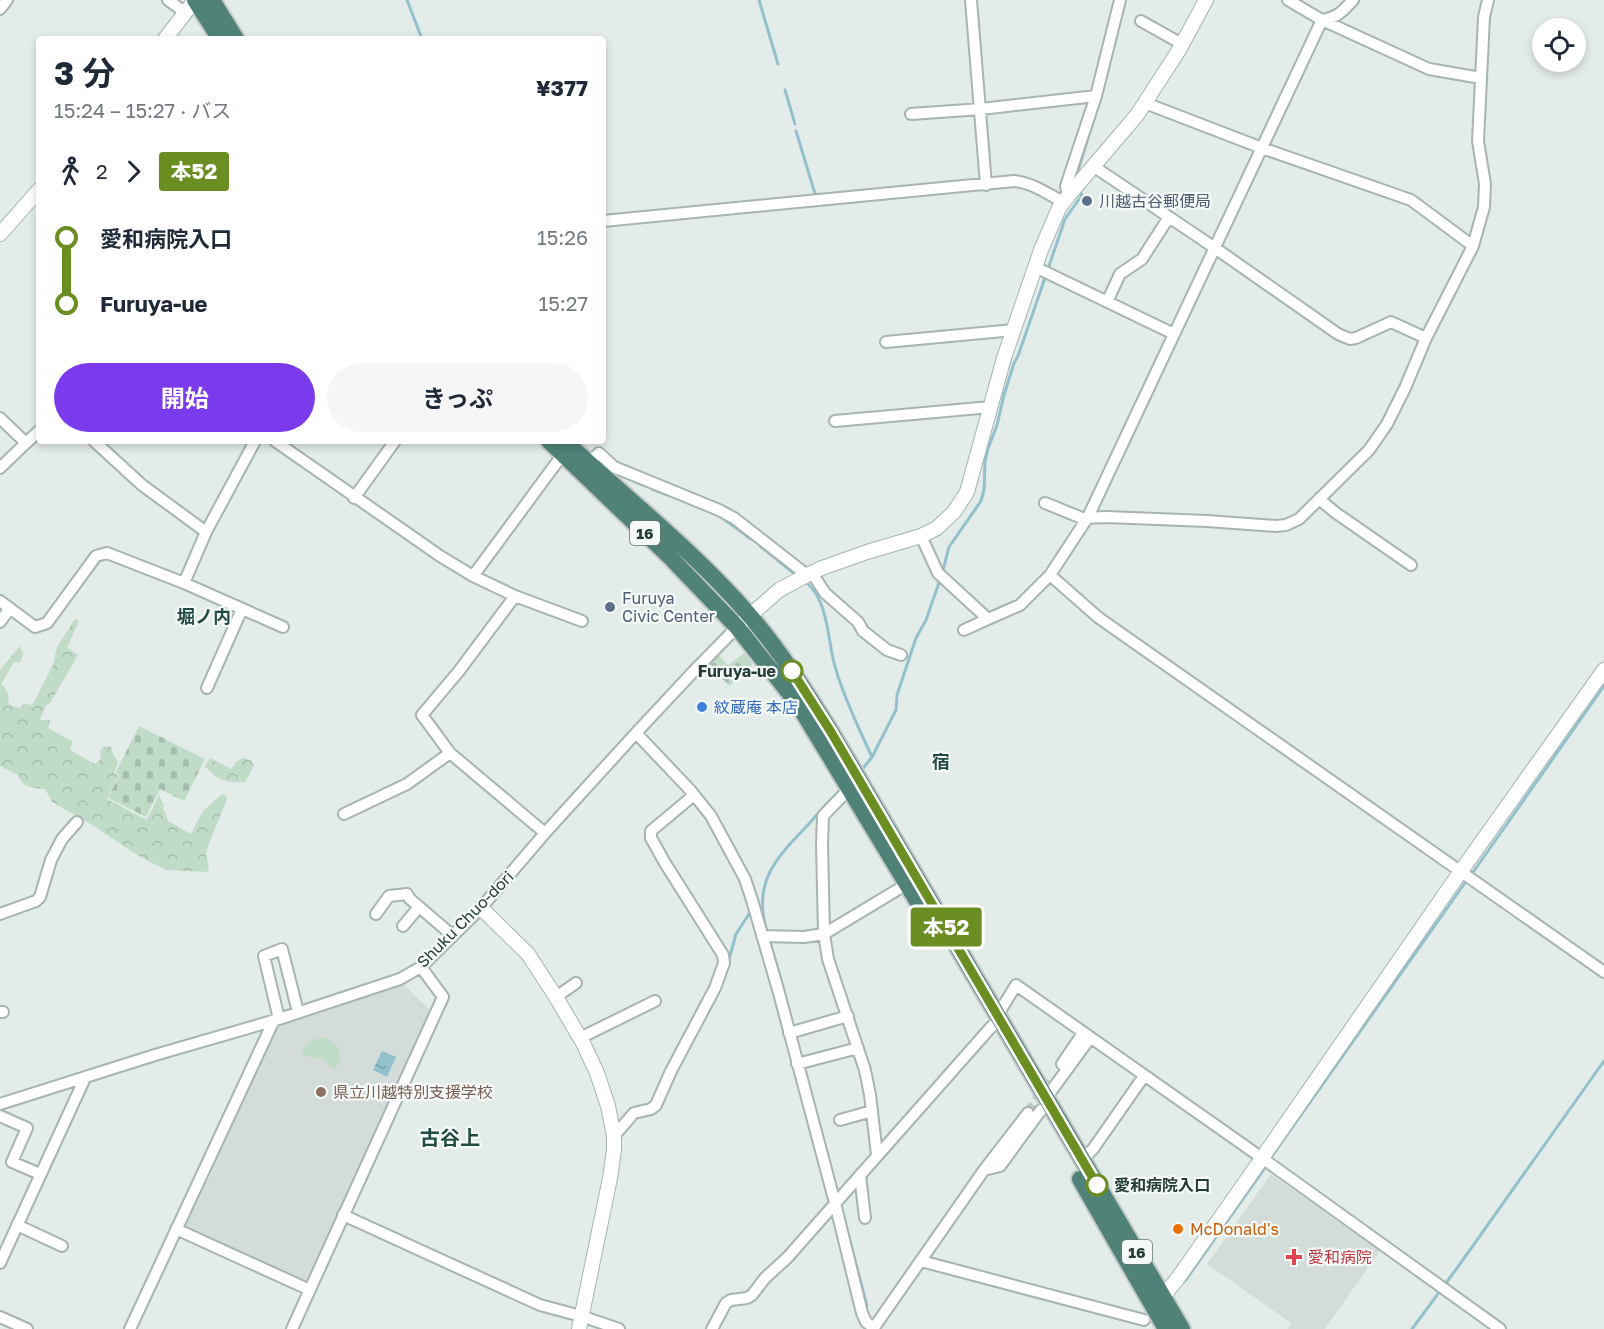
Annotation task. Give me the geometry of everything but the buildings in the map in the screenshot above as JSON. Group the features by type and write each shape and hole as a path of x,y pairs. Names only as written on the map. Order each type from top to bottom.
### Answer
{"highway":[{"path":"212,0 234,36"},
{"path":"191,6 217,36"},
{"name":"16","path":"564,448 588,463 680,544 744,622 798,704 907,884 995,1021"},
{"name":"16","path":"564,448 670,557 744,622 790,668 831,732 995,1021 1038,1107 1150,1313 1166,1329"},
{"name":"16","path":"1038,1107 1082,1160 1150,1313 1182,1329"}],"street":[{"path":"0,9 7,0"},
{"path":"167,36 191,6 168,0"},
{"path":"971,0 986,185"},
{"path":"1065,199 1066,186 1096,96 1120,0"},
{"path":"744,622 779,590 822,568 921,536 937,528 963,501 1014,330 1045,239 1065,199 1137,116 1182,44 1206,0"},
{"path":"1288,0 1322,20 1429,69 1481,78"},
{"path":"1322,20 1334,18 1353,0"},
{"path":"1045,503 1082,518 1286,525 1299,519 1369,450 1387,424 1426,338 1473,246 1484,207 1485,184 1478,141 1484,18 1488,0"},
{"path":"964,630 1020,604 1050,575 1088,518 1322,20"},
{"path":"1141,21 1182,44"},
{"path":"912,114 1096,96"},
{"path":"1145,103 1262,148 1411,200 1473,246"},
{"path":"1094,166 1344,336 1350,339 1356,338 1391,322 1426,338"},
{"path":"606,221 1022,182 1065,199"},
{"path":"0,234 36,193"},
{"path":"1107,302 1120,274 1142,259 1169,217"},
{"path":"1035,267 1174,334"},
{"path":"886,342 1014,330"},
{"path":"835,421 992,407"},
{"path":"0,418 26,443"},
{"path":"0,468 36,434"},
{"path":"97,444 142,485 206,532"},
{"path":"184,583 206,532 253,444"},
{"path":"279,444 354,498 473,576 515,596 582,621"},
{"path":"354,498 393,444"},
{"path":"473,576 564,448"},
{"path":"588,463 599,453 614,467 734,518 810,574 825,593 858,622 863,631 887,650 902,655"},
{"path":"1319,499 1411,565"},
{"path":"921,536 938,573 988,619"},
{"path":"0,601 35,627 47,623 96,556 107,553 184,583 284,627"},
{"path":"1050,575 1099,618 1604,972"},
{"path":"515,596 459,671 422,715 450,753 545,833"},
{"path":"0,621 10,608"},
{"path":"207,688 242,609"},
{"name":"Shuku Chuo-dori","path":"0,1104 298,1012 399,979 421,967 481,908 545,833 636,733 744,622"},
{"path":"921,1261 1150,1313 1178,1278 1604,670"},
{"path":"636,733 711,816 745,879 793,1032 862,1313 866,1322 873,1328 984,1170 999,1166 1087,1035"},
{"path":"344,814 406,784 450,753"},
{"path":"850,788 823,816 824,934 828,959 865,1070 877,1155"},
{"path":"614,1136 634,1113 651,1109 656,1104 715,988 724,963 723,956 651,838 651,831 694,795"},
{"path":"0,914 36,901 40,897 55,853 62,839 77,822"},
{"path":"762,936 804,937 824,934 907,884"},
{"path":"376,914 389,896 407,894 453,936"},
{"path":"403,926 419,907"},
{"path":"481,908 528,954 556,997 597,1073 608,1106 614,1136 614,1150 580,1323"},
{"path":"130,1329 276,1019 264,956 282,949 298,1012"},
{"path":"292,1329 443,997 421,967"},
{"path":"556,997 576,983"},
{"path":"712,1329 726,1303 752,1295 765,1278 787,1258 995,1021 1016,985 1500,1329"},
{"path":"580,1038 655,1001"},
{"path":"793,1032 848,1016"},
{"path":"1050,1081 1087,1035"},
{"path":"801,1063 858,1048"},
{"path":"1082,1160 1093,1149 1144,1076"},
{"path":"0,1263 85,1078"},
{"path":"840,1120 872,1111"},
{"path":"0,1116 27,1128 12,1162 40,1174"},
{"path":"860,1175 865,1218"},
{"path":"343,1215 580,1323 619,1329"},
{"path":"17,1225 62,1246"},
{"path":"176,1229 310,1290"},
{"path":"0,1317 27,1329"}],"shaded area":[{"name":"県立川越特別支援学校","path":"402,983 434,1014 307,1287 180,1226 200,1184 207,1182 216,1162 215,1158 276,1025"},
{"name":"愛和病院","path":"1271,1174 1380,1251 1325,1329 1288,1329 1291,1323 1207,1264"}],"green space":[{"path":"75,619 79,620 67,648 78,655 50,703 46,705 40,720 50,720 48,728 73,742 70,749 95,764 101,759 100,751 104,746 111,747 118,762 114,773 118,775 107,799 147,820 159,795 168,821 191,834 203,811 222,794 226,796 227,799 206,855 209,867 207,872 166,870 139,856 52,802 45,789 25,785 18,775 0,766 0,670 20,646 23,654 20,663 14,662 1,684 8,692 8,702 12,706 20,708 24,703 31,705 53,665 57,647"},
{"path":"744,653 753,664 729,686 709,663 718,654 728,665"},
{"path":"139,726 205,759 184,801 160,789 146,817 108,798 119,775 116,772"},
{"path":"210,758 231,769 243,758 251,760 254,766 245,782 228,782 213,775 205,766"},
{"path":"319,1038 327,1038 338,1048 340,1058 336,1069 320,1059 301,1055 307,1043"}],"water":[{"path":"382,1051 396,1057 387,1077 373,1070"}],"waterway":[{"path":"407,0 421,36"},
{"path":"759,0 778,64"},
{"path":"785,90 795,124"},
{"path":"1076,177 1102,92"},
{"path":"796,131 816,197"},
{"path":"1048,269 1065,219 1082,195 1078,188"},
{"path":"942,574 949,547 981,501 988,449 1014,363 1046,275"},
{"path":"622,476 642,485"},
{"path":"652,489 668,495"},
{"path":"721,517 751,539"},
{"path":"760,546 796,575"},
{"path":"860,772 872,757 896,710 897,695 916,638 926,620 940,580"},
{"path":"807,583 824,612 833,659 840,681 872,757"},
{"path":"1471,875 1604,686"},
{"path":"767,932 762,899 769,873 785,850 842,788"},
{"path":"1270,1159 1467,880"},
{"path":"728,963 736,934 751,911"},
{"path":"769,939 783,987"},
{"path":"1412,1329 1604,1061"},
{"path":"1185,1281 1267,1165"},
{"path":"848,1234 867,1306"}],"tunnel":[{"path":"1028,1113 1050,1081"}],"bus line":[{"name":"本52","path":"792,671 831,732 1097,1185"}],"place":[{"name":"川越古谷郵便局","path":"1087,201"},
{"name":"Furuya Civic Center","path":"610,607"},
{"name":"Furuya-ue","path":"792,671"},
{"name":"紋蔵庵 本店","path":"702,707"},
{"name":"県立川越特別支援学校","path":"321,1092"},
{"name":"愛和病院入口","path":"1097,1185"},
{"name":"McDonald's","path":"1178,1229"},
{"name":"愛和病院","path":"1294,1257"}],"district":[{"name":"堀ノ内","path":"204,616"},
{"name":"宿","path":"941,761"},
{"name":"古谷上","path":"450,1137"}]}
